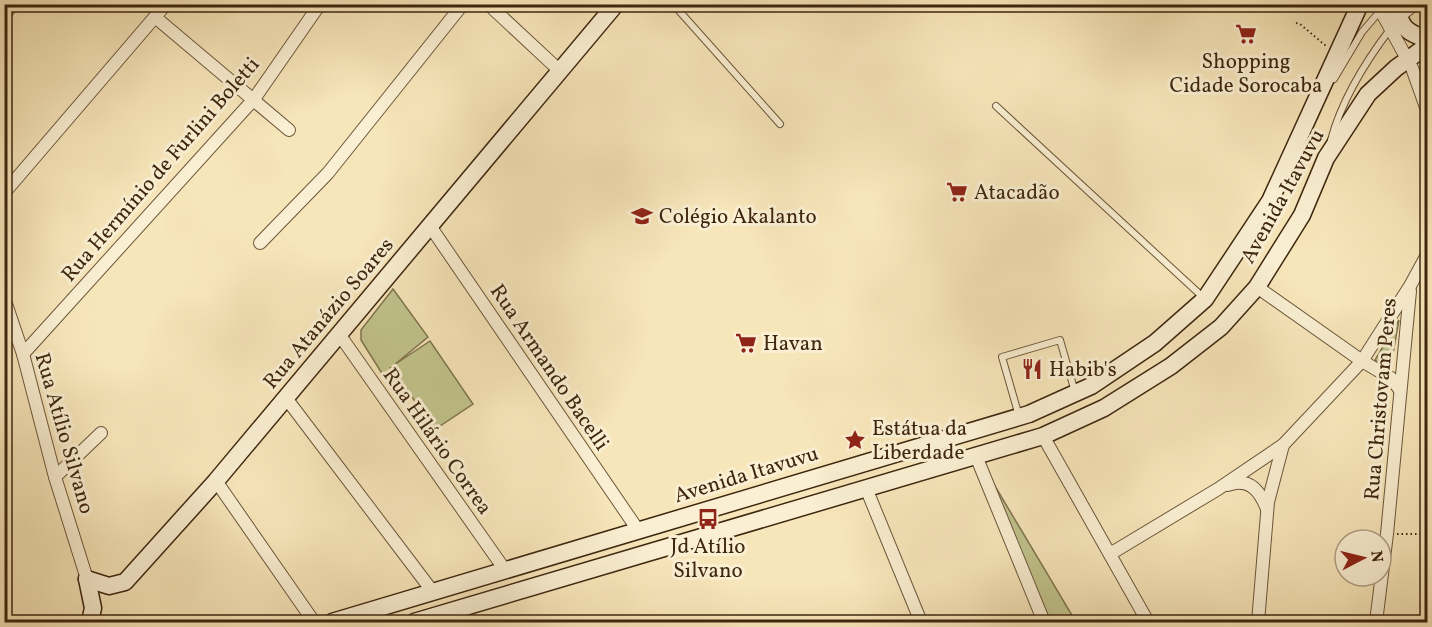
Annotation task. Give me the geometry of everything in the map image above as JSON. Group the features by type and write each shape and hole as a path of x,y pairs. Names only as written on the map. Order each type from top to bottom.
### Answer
{"main road":[{"name":"Rua Atanázio Soares","path":"87,579 109,586 125,582 216,481 616,4"},
{"name":"Avenida Itavuvu","path":"332,622 1019,416 1091,386 1155,343 1205,299 1269,201 1360,4"},
{"path":"1388,12 1407,32 1428,40"},
{"name":"Avenida Itavuvu","path":"414,622 1043,436 1104,408 1171,366 1221,327 1257,287 1302,215 1326,158 1368,94 1428,45"},
{"path":"1019,416 1033,423 1043,436"},
{"path":"866,488 867,471 883,457"},
{"path":"471,605 498,584 504,570"},
{"path":"87,579 93,608 90,622"}],"street":[{"path":"4,15 13,4"},
{"path":"4,193 166,4"},
{"name":"Rua Hermínio de Furlini Boletti","path":"22,354 254,99 320,4"},
{"path":"260,243 328,173 463,4"},
{"path":"488,4 561,72"},
{"path":"1388,12 1417,80 1428,113"},
{"path":"155,17 289,130"},
{"name":"Rua Armando Bacelli","path":"430,226 638,530"},
{"path":"1110,555 1218,489 1283,445 1362,361 1410,286 1428,253"},
{"name":"Rua Christovam Peres","path":"1388,528 1410,286"},
{"path":"1257,287 1362,361 1391,378 1400,390"},
{"name":"Rua Atílio Silvano","path":"4,298 87,579"},
{"name":"Rua Hilário Correa","path":"339,334 504,570"},
{"path":"286,398 433,592"},
{"path":"55,477 100,433"},
{"path":"1043,436 1148,622"},
{"path":"1258,622 1267,509 1283,445"},
{"path":"976,456 1044,622"},
{"path":"216,481 314,622"},
{"path":"1218,489 1235,482 1246,483 1261,493 1267,509"},
{"path":"866,488 921,622"},
{"name":"Rua Christovam Peres","path":"1376,622 1380,588"}],"lane":[{"path":"674,4 780,124"},
{"path":"1288,162 1362,32 1388,12 1419,4"},
{"path":"1326,158 1334,127 1388,12"},
{"path":"996,106 1205,299"},
{"path":"1019,416 1002,357 1060,340 1075,393"}],"path":[{"path":"1296,23 1315,36"},
{"path":"1393,534 1428,534"}],"green space":[{"path":"393,289 428,337 394,365 430,341 473,404 434,430 392,367 390,368 399,385 388,383 361,340 361,330"},
{"path":"1399,320 1390,370 1375,360"},
{"path":"986,471 1076,622 1048,622"}],"place":[{"name":"Shopping Cidade Sorocaba","path":"1246,34"},
{"name":"Atacadão","path":"957,192"},
{"name":"Colégio Akalanto","path":"642,216"},
{"name":"Havan","path":"746,343"},
{"name":"Habib's","path":"1032,369"},
{"name":"Estátua da Liberdade","path":"855,440"},
{"name":"Jd Atílio Silvano","path":"708,519"}]}
